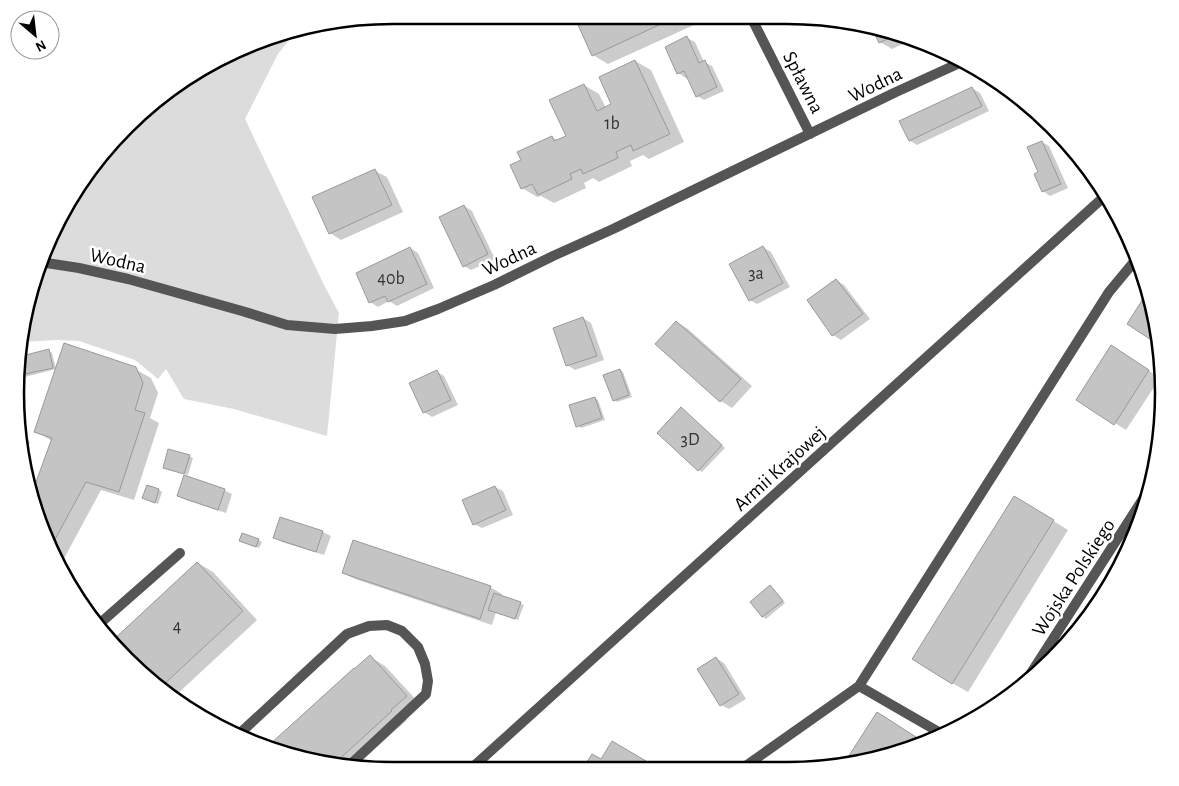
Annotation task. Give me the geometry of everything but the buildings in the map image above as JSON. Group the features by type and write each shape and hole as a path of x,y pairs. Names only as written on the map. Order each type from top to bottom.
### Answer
{"street":[{"name":"Spławna","path":"754,24 810,134"},
{"name":"Wodna","path":"47,263 128,279 288,325 335,329 405,321 494,285 955,65"},
{"name":"Armii Krajowej","path":"478,762 1101,200"},
{"path":"751,762 859,686 1109,292 1132,264"},
{"name":"Wojska Polskiego","path":"1038,663 1137,509"},
{"path":"1125,528 1128,531"},
{"path":"102,620 180,552"},
{"path":"243,730 347,634 369,626 387,625 402,631 418,647 426,664 428,681 426,694 355,760"},
{"path":"859,686 936,730"}],"shaded area":[{"path":"291,38 278,54 245,119 339,313 327,436 234,409 184,399 166,369 158,379 135,360 79,341 28,342 36,297 43,274 62,230 73,208 100,168 150,115 188,86 230,62"}]}
